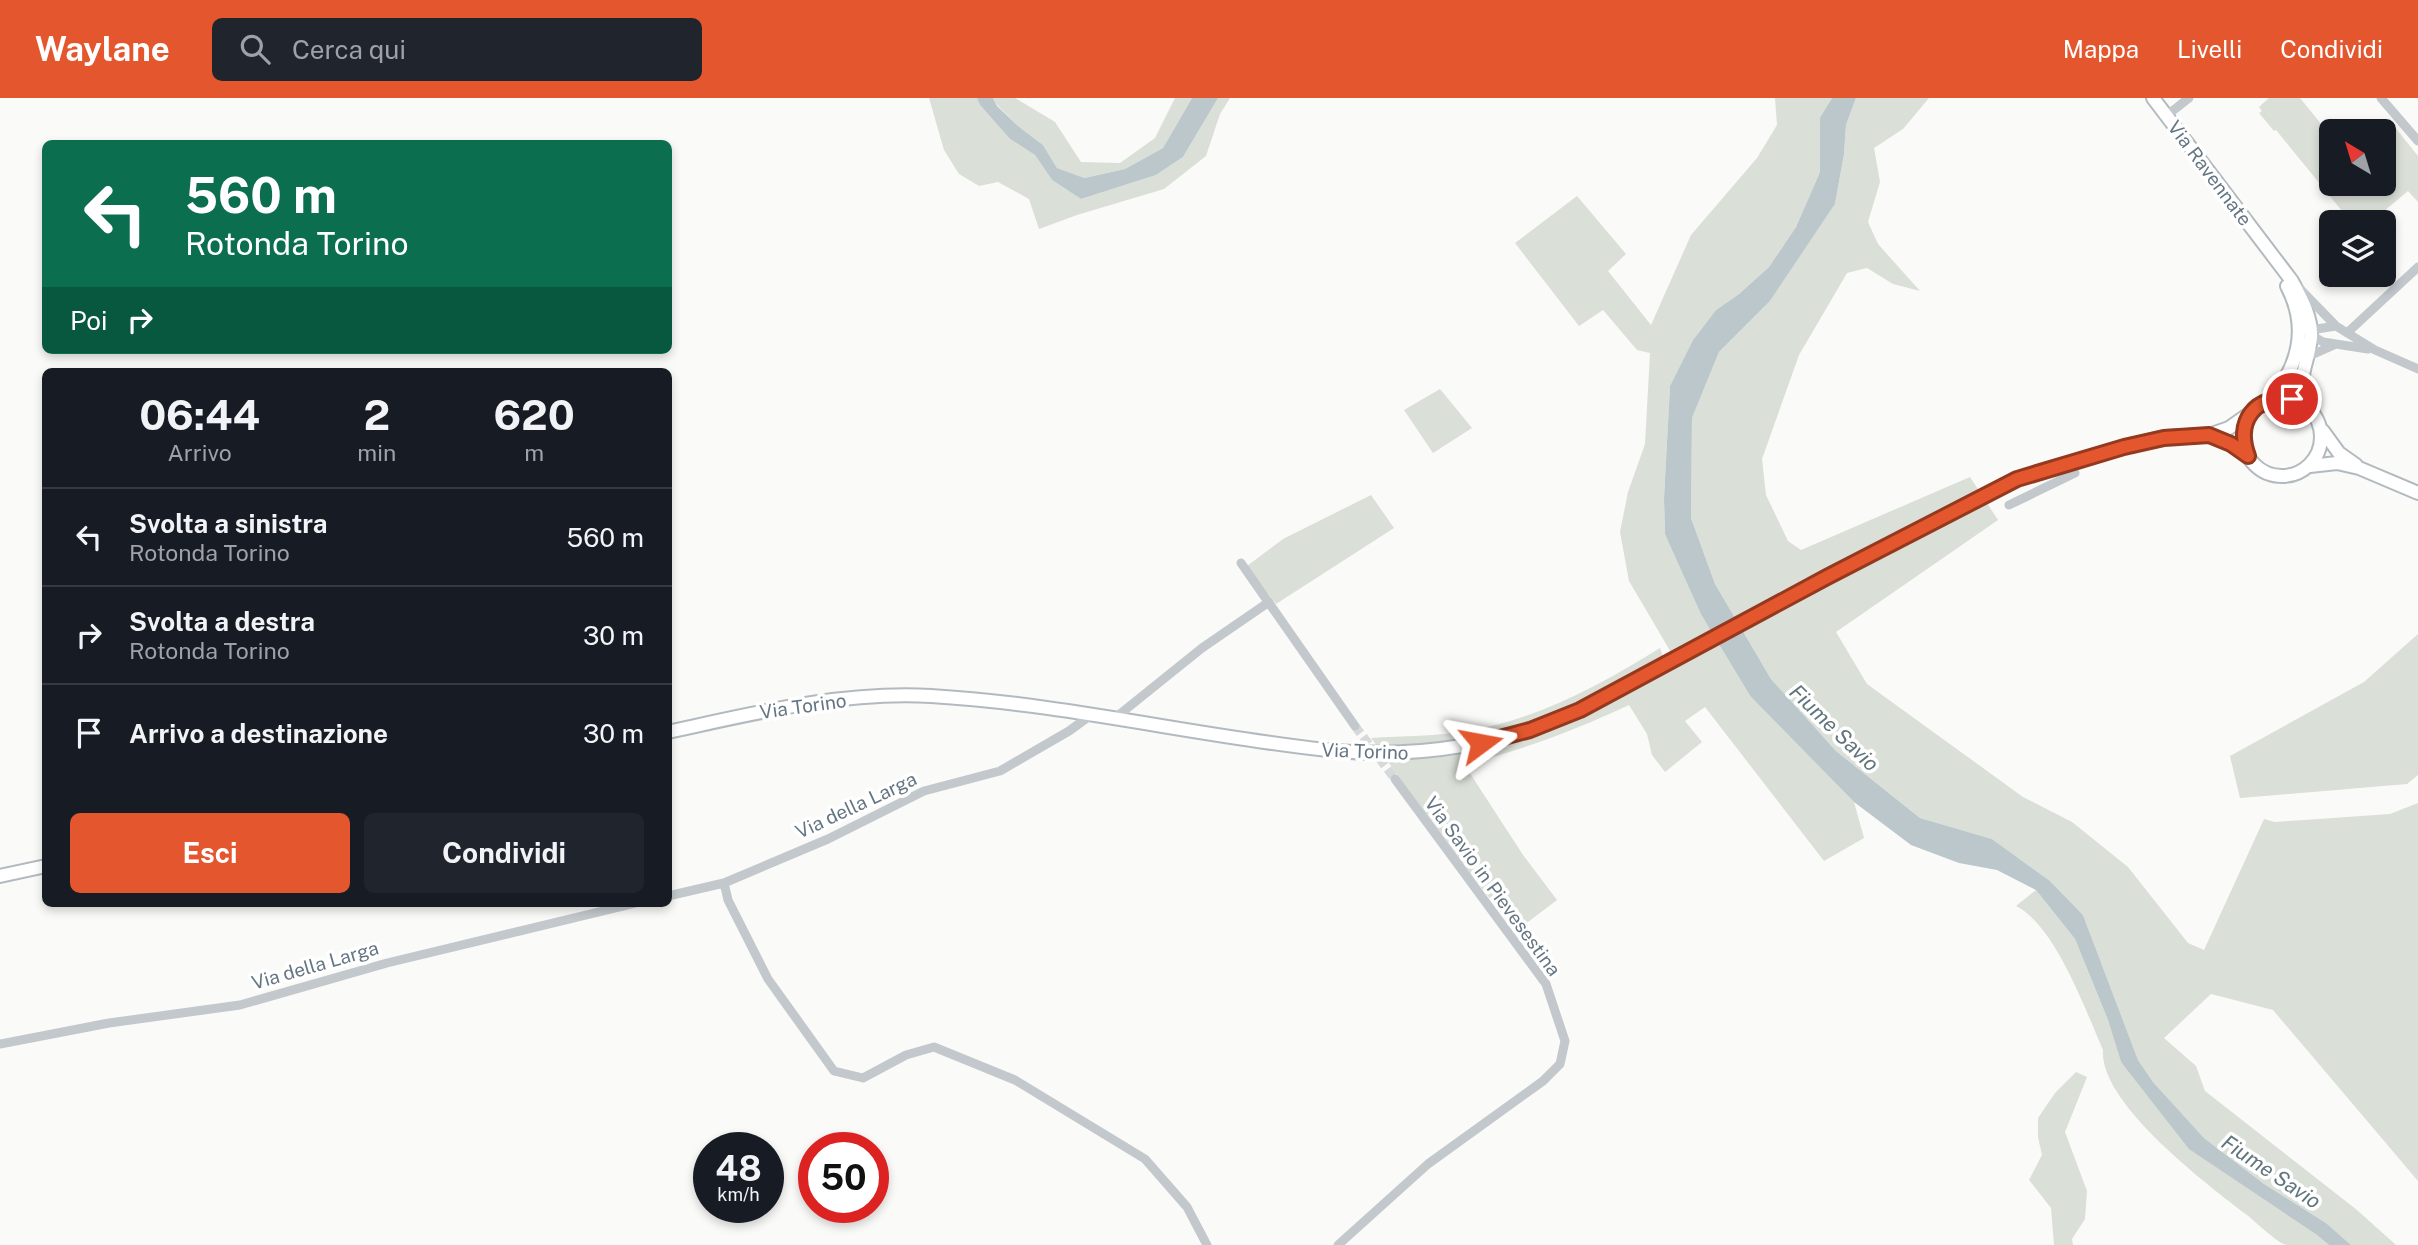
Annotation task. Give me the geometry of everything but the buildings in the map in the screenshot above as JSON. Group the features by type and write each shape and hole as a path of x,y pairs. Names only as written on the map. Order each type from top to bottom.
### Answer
{"main road":[{"name":"Via Ravennate","path":"2153,98 2292,281 2304,303 2307,357 2301,384 2312,411"},
{"name":"Via Ravennate","path":"2267,249 2290,292 2305,333"},
{"path":"2305,333 2293,368 2283,384 2270,400 2253,411 2246,421 2243,445 2254,465 2271,475 2291,476 2309,466 2318,455 2322,442 2321,429"},
{"path":"2270,400 2292,399 2312,411 2329,442 2359,468"},
{"name":"Via Torino","path":"672,731 794,705 929,696 1091,715 1304,748 1369,754 1424,753 1513,736 1547,724 1614,692 1827,577 2017,479 2164,438 2209,435 2229,428 2253,411"},
{"path":"2209,435 2231,444 2248,456"},
{"path":"2309,466 2337,463 2359,468 2418,493"},
{"path":"0,876 42,867"}],"street":[{"path":"2166,116 2189,98"},
{"path":"2381,98 2418,141"},
{"path":"2347,333 2418,267"},
{"name":"Via Ravennate","path":"2292,281 2336,326 2375,350 2418,369"},
{"path":"2305,333 2336,326"},
{"name":"Via Ravennate","path":"2305,333 2334,345 2375,350"},
{"path":"2307,357 2334,345"},
{"path":"2042,488 2053,468"},
{"path":"2008,505 2075,473"},
{"path":"1241,563 1355,726"},
{"path":"1115,719 1202,649 1269,602"},
{"name":"Via della Larga","path":"672,895 724,883 828,839 923,791 1000,771 1069,732 1091,715"},
{"name":"Via Savio in Pievesestina","path":"1338,1245 1428,1164 1543,1081 1560,1064 1565,1041 1546,984 1395,779"},
{"path":"724,883 728,900 768,979 834,1071 863,1078 906,1055 934,1047 1015,1080 1145,1159 1187,1207 1207,1245"},
{"name":"Via della Larga","path":"0,1044 109,1023 240,1005 425,953 619,907"}],"shaded area":[{"path":"929,98 977,98 1010,139 1035,155 1052,180 1081,199 1156,175 1183,157 1218,98 1230,98 1220,114 1206,156 1164,189 1039,229 1029,199 998,182 979,186 959,174 944,150"},
{"path":"977,98 993,98 997,106 1018,126 1043,145 1057,168 1084,178 1125,169 1163,148 1192,98 1218,98 1183,157 1156,175 1081,199 1052,180 1035,155 1010,139"},
{"path":"993,98 1015,98 1055,122 1081,162 1120,163 1155,138 1175,98 1192,98 1163,148 1125,169 1083,178 1057,168 1043,145 1018,126"},
{"path":"1775,98 1832,98 1820,119 1820,172 1796,227 1769,267 1716,310 1693,340 1670,386 1664,498 1665,534 1751,697 1854,802 1864,838 1824,861 1705,707 1685,721 1702,742 1665,772 1652,755 1647,734 1629,705 1548,739 1464,764 1523,855 1557,900 1516,931 1448,846 1386,759 1447,756 1516,740 1598,708 1679,666 1629,581 1620,532 1628,492 1645,444 1650,353 1637,350 1603,310 1579,326 1515,243 1577,196 1626,254 1608,271 1651,325 1691,235 1757,158 1777,125"},
{"path":"1832,98 1856,98 1846,125 1835,204 1770,301 1719,352 1692,418 1691,518 1715,584 1771,679 1836,751 1920,818 1992,839 2050,881 2083,915 2138,1060 2153,1082 2204,1138 2264,1184 2326,1223 2351,1245 2329,1245 2189,1149 2121,1062 2108,1020 2075,939 2036,890 1997,870 1959,863 1911,845 1854,802 1751,697 1701,614 1665,534 1664,498 1670,386 1693,340 1716,310 1769,267 1796,227 1820,172 1820,118"},
{"path":"1856,98 1929,98 1903,129 1874,148 1880,182 1868,222 1878,244 1920,291 1893,284 1867,268 1847,273 1799,355 1762,459 1766,495 1788,541 1801,550 1970,477 1998,520 1836,632 1867,684 2023,797 2072,822 2128,867 2188,943 2204,950 2264,819 2275,822 2390,814 2418,803 2418,1181 2273,1010 2211,994 2164,1038 2196,1066 2205,1091 2357,1210 2396,1245 2351,1245 2326,1223 2264,1184 2204,1138 2153,1082 2138,1060 2083,915 2050,881 1992,839 1920,818 1836,751 1771,679 1715,584 1691,518 1692,418 1719,352 1770,301 1835,204 1846,125"},
{"path":"2269,98 2300,98 2319,121 2319,183 2259,113 2262,111 2259,107"},
{"path":"2396,129 2418,156 2418,202 2408,191 2385,210 2341,210 2330,196 2396,196"},
{"path":"1440,389 1472,428 1433,453 1404,410"},
{"path":"1371,495 1394,528 1276,604 1247,566 1283,539"},
{"path":"2418,634 2418,775 2407,784 2240,798 2230,756 2364,682"},
{"path":"1660,648 1663,657 1558,712 1522,725 1461,740 1419,744 1377,746 1371,738 1456,733 1494,726 1568,699"},
{"path":"2036,890 2075,939 2108,1020 2121,1062 2209,1162 2329,1245 2286,1245 2277,1240 2183,1164 2137,1118 2118,1094 2106,1071 2103,1050 2068,970 2044,931 2016,906"},
{"path":"2076,1072 2087,1077 2065,1132 2087,1191 2085,1219 2072,1239 2073,1245 2054,1245 2051,1208 2029,1180 2042,1155 2038,1118 2055,1093"}],"tunnel":[{"path":"1355,726 1395,779"}],"route":[{"path":"1481,743 1513,736 1580,710 1827,577 2017,479 2164,438 2209,435 2231,444 2248,456 2243,445 2243,433 2246,421 2253,411 2270,400 2292,399"}],"water label":[{"name":"Fiume Savio","path":"1834,728"},
{"name":"Fiume Savio","path":"2271,1172"}]}
